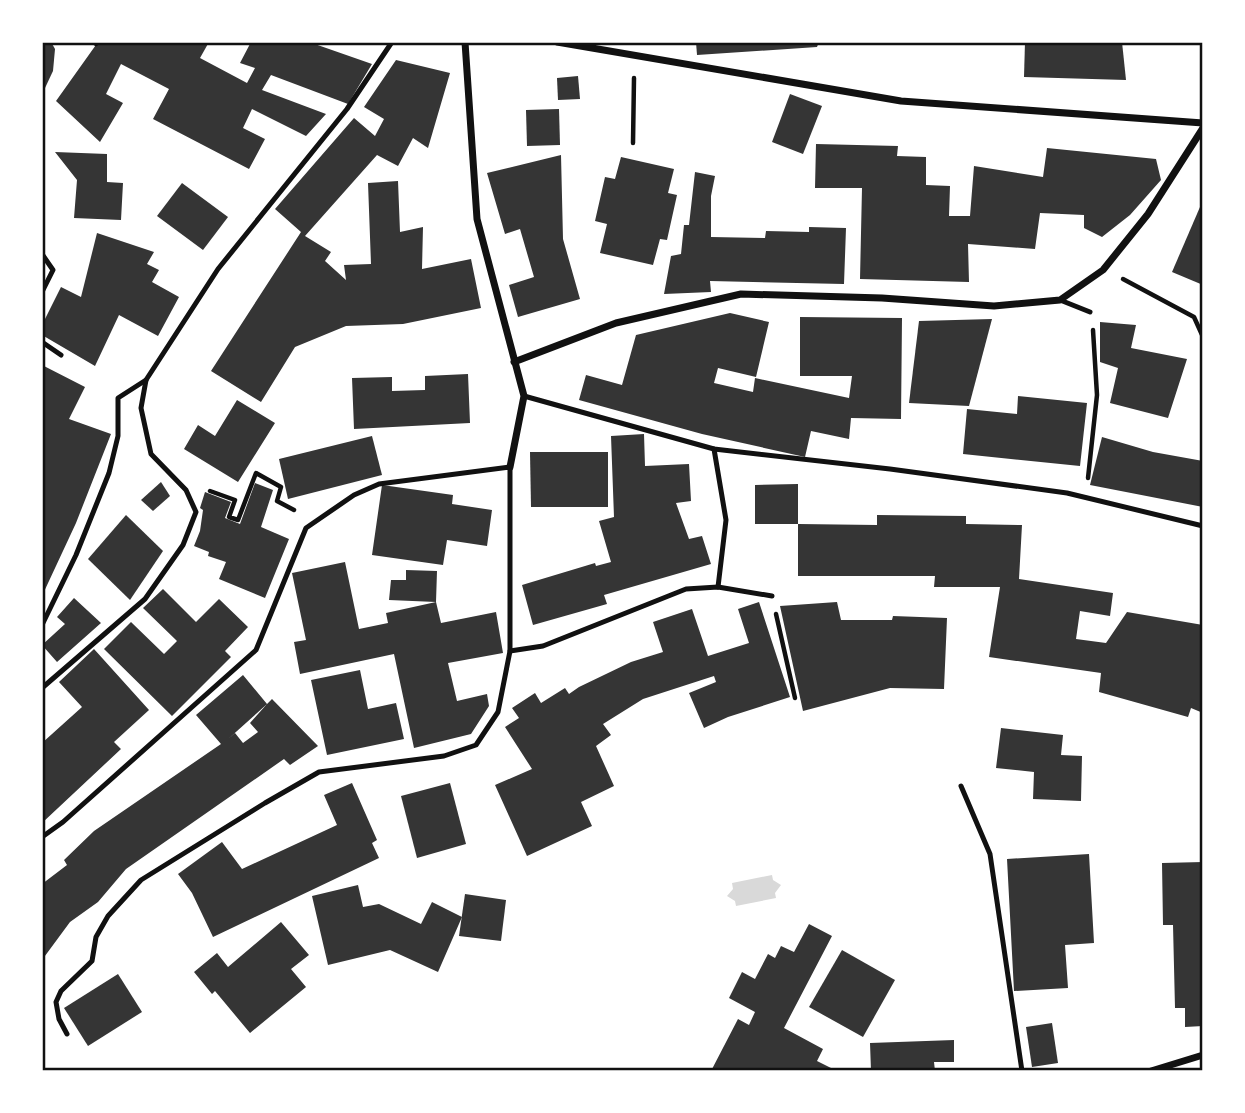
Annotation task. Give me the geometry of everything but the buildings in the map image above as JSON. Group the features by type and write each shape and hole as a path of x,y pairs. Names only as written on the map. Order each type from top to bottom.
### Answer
{"street":[{"path":"465,42 477,219 524,396 510,467"},
{"path":"514,362 616,323 741,294 881,298 994,306 1060,300 1103,270 1147,214 1203,126 901,101 558,42"},
{"path":"1151,1071 1203,1055"}],"lane":[{"path":"42,688 145,600 183,545 196,512 186,490 151,454 141,408 146,380 218,269 347,109 392,42"},
{"path":"42,254 53,270 42,292"},
{"path":"1060,300 1090,312"},
{"path":"42,342 61,355"},
{"path":"42,625 76,555 109,472 118,436 118,398 146,380"},
{"path":"524,396 714,449 890,469 1085,498 1203,526"},
{"path":"714,449 726,520 718,587"},
{"path":"42,837 63,822 256,650 306,528 354,495 379,484 510,467 510,651 498,712 476,745 444,756 319,772 141,880 108,916 96,937 92,961 61,990 56,1002 59,1019 67,1034"},
{"path":"510,651 543,646 686,589 718,587 772,596"},
{"path":"961,786 990,854 1022,1071"}],"path":[{"path":"633,143 634,84"},
{"path":"1103,270 1194,317 1203,337"},
{"path":"1085,498 1097,396 1095,345 1090,312"},
{"path":"202,488 235,500 229,517 238,520 256,473 281,487 277,501 294,510 306,506"},
{"path":"772,596 795,698"}],"shaded area":[{"path":"772,875 773,880 781,885 775,893 776,898 736,906 735,901 727,896 733,889 732,883"}]}
